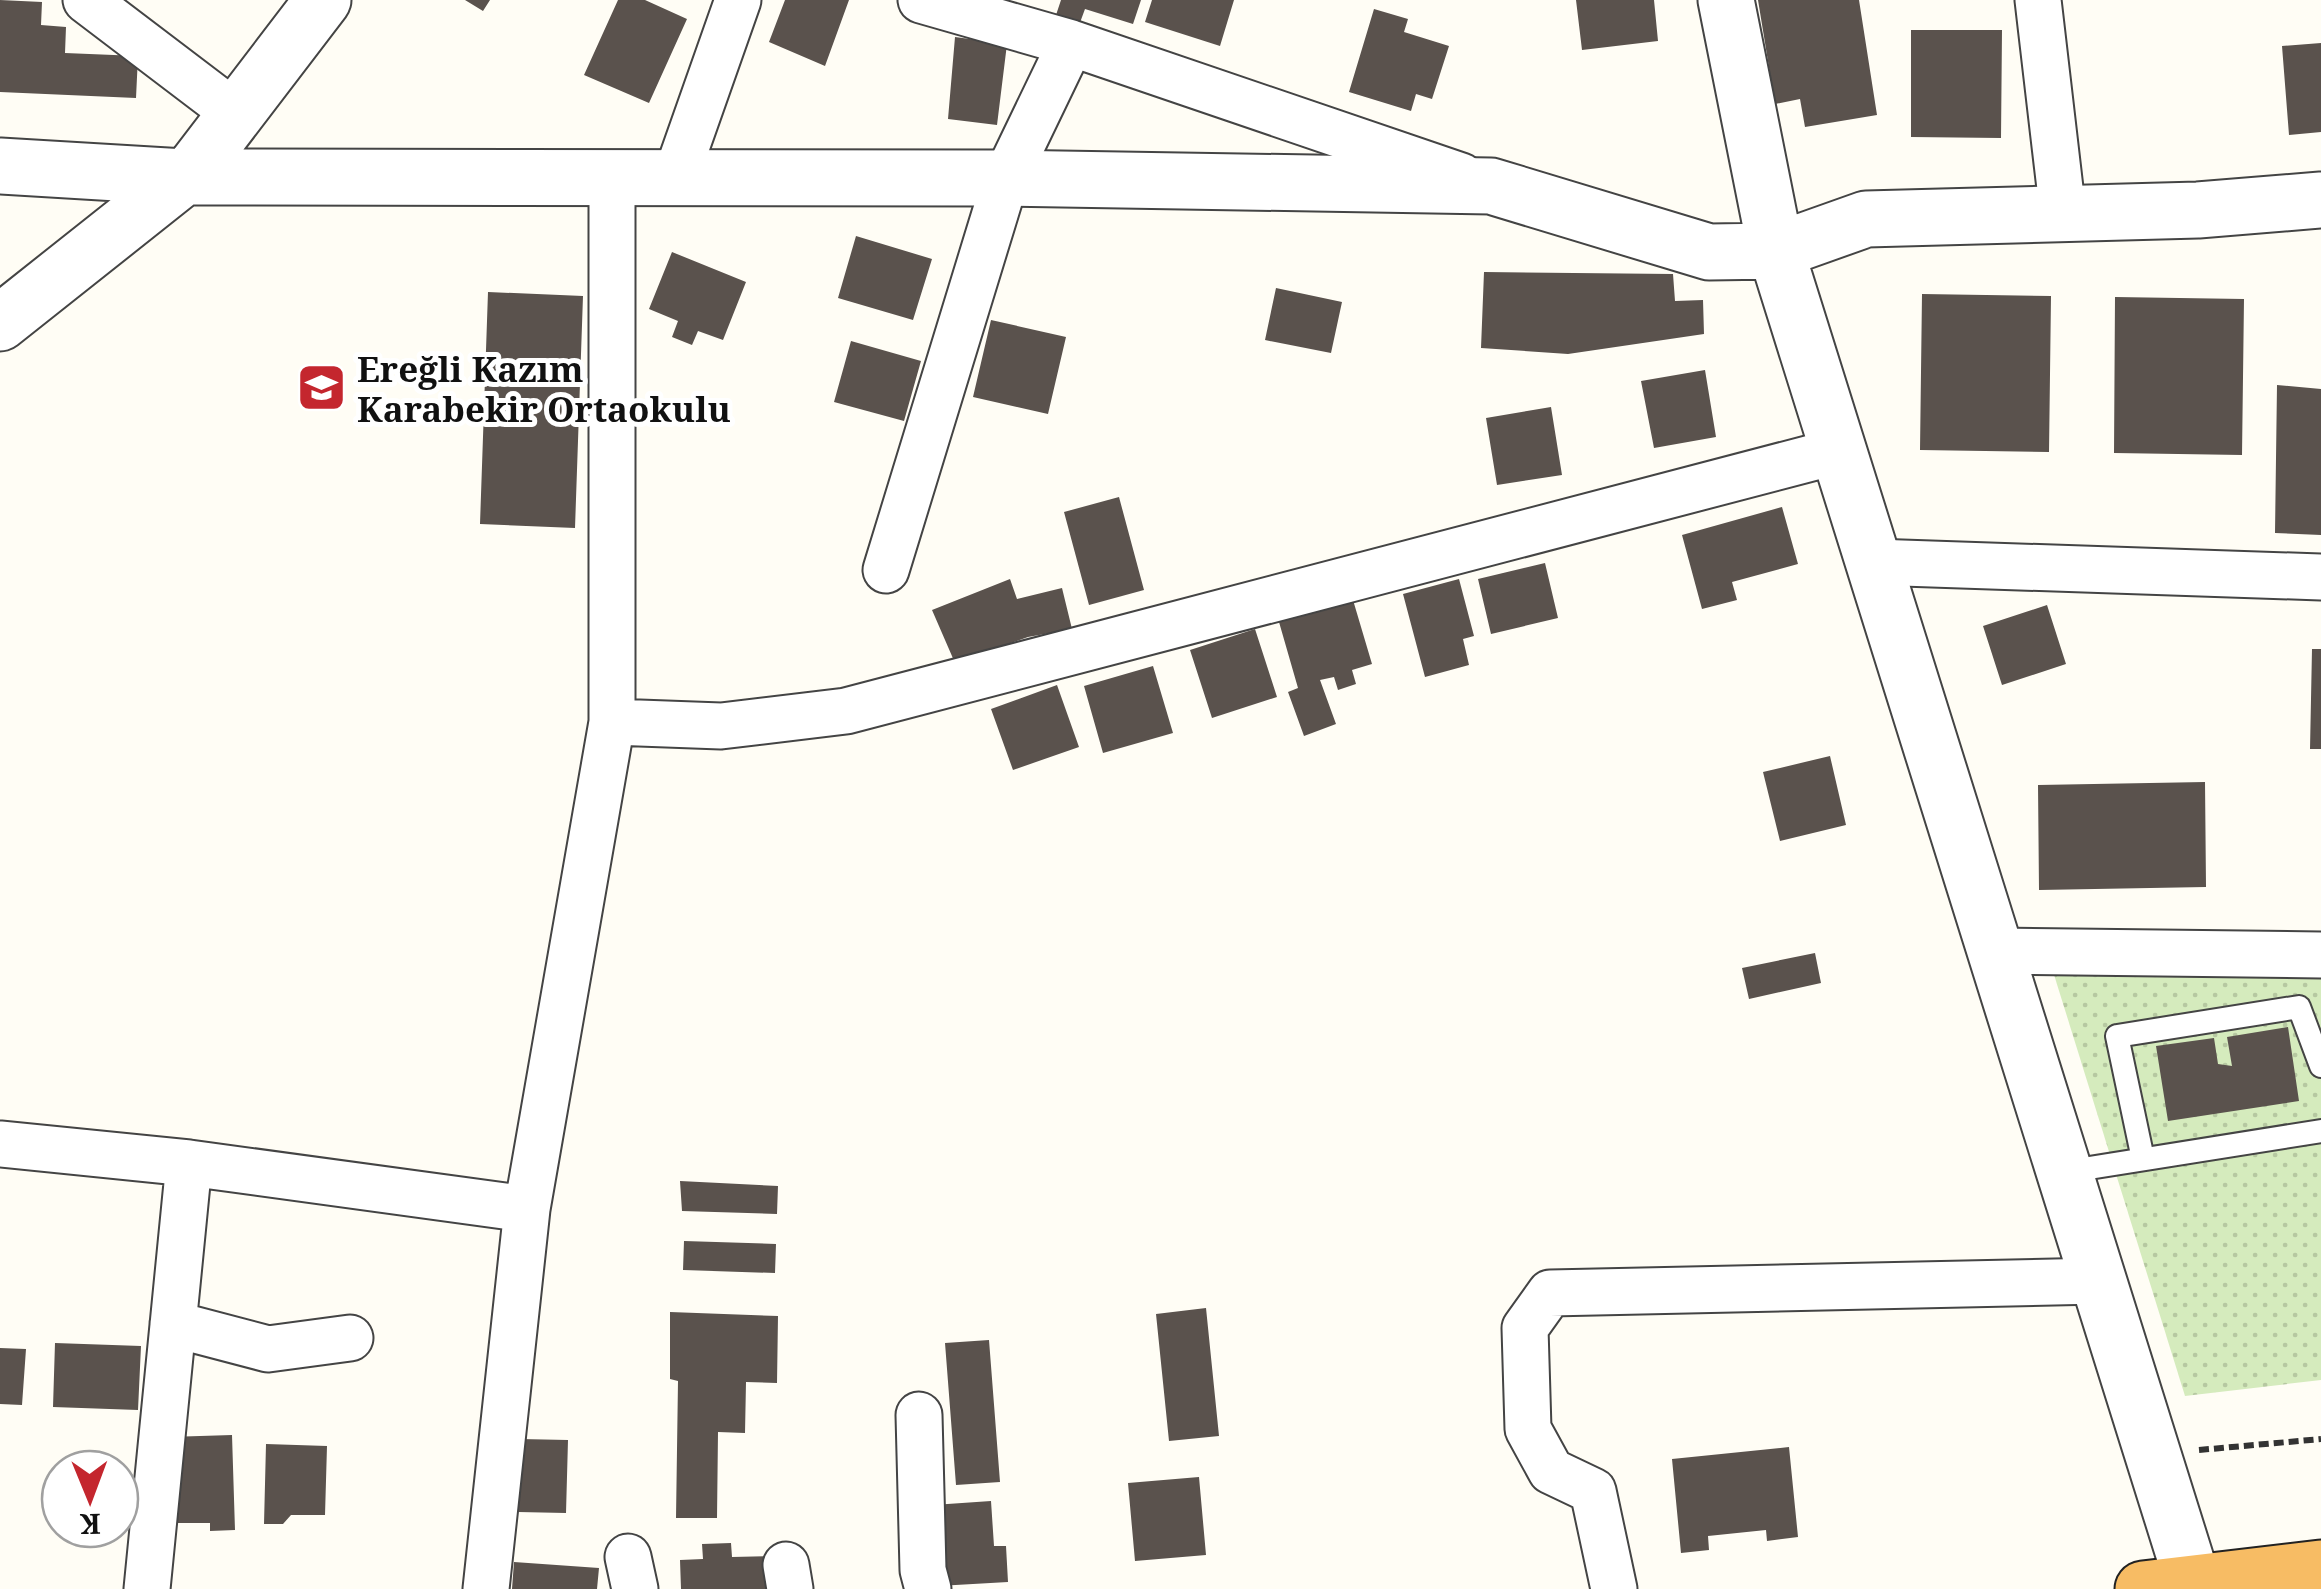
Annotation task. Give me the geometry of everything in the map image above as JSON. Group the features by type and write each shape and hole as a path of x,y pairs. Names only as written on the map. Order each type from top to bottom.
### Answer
{"highway":[{"path":"2177,1587 2321,1568"}],"street":[{"path":"86,0 236,114"},
{"path":"0,324 184,176 323,0"},
{"path":"675,179 738,0"},
{"path":"921,0 1070,43 1491,186 1709,252 1776,251 1866,219 2063,214 2321,200"},
{"path":"1726,0 1776,251 2153,1455 2177,1587"},
{"path":"2038,0 2063,214"},
{"path":"886,570 1006,178 1070,43"},
{"path":"0,166 184,176 1006,178 1491,186"},
{"path":"486,1589 526,1209 612,722 612,179"},
{"path":"612,722 721,726 846,711 1838,451"},
{"path":"1874,562 2321,577"},
{"path":"1995,951 2321,955"},
{"path":"0,1144 189,1164 526,1209"},
{"path":"147,1589 189,1164"},
{"path":"1614,1589 1593,1491 1551,1471 1528,1430 1525,1328 1550,1293 2098,1281"},
{"path":"173,1324 268,1349 350,1338"},
{"path":"919,1415 923,1570 928,1589"}],"lane":[{"path":"2143,1159 2116,1036 2299,1007 2321,1066"},
{"path":"2064,1172 2321,1132"}],"path":[{"path":"2153,1455 2321,1439"}],"green space":[{"path":"2051,965 2321,966 2321,1380 2185,1396"}],"building":[{"path":"0,0 42,2 41,25 66,27 65,53 138,56 136,98 0,92"},
{"path":"465,0 490,0 483,11"},
{"path":"618,0 645,0 687,19 649,103 584,75"},
{"path":"785,0 849,0 825,66 769,42"},
{"path":"1061,0 1141,0 1133,24 1085,9 1078,28 1054,21"},
{"path":"1152,0 1234,0 1220,46 1145,22"},
{"path":"1576,0 1654,0 1658,41 1582,50"},
{"path":"1758,0 1859,0 1877,115 1805,127 1800,99 1775,104"},
{"path":"1374,9 1408,19 1404,32 1449,46 1432,99 1416,94 1411,111 1349,92"},
{"path":"1911,30 2002,30 2001,138 1911,137"},
{"path":"955,37 1007,44 997,125 948,119"},
{"path":"2321,43 2321,132 2289,135 2282,46"},
{"path":"856,236 932,259 913,320 838,298"},
{"path":"672,252 746,282 723,340 698,331 692,345 672,337 678,321 649,309"},
{"path":"1484,272 1673,274 1675,301 1703,300 1704,334 1568,354 1481,348"},
{"path":"1276,288 1342,302 1331,353 1265,340"},
{"path":"488,292 583,296 575,528 480,524"},
{"path":"1922,294 2051,296 2049,452 1920,450"},
{"path":"2115,297 2244,299 2242,455 2114,453"},
{"path":"991,320 1066,337 1048,414 973,397"},
{"path":"851,341 921,361 904,421 834,402"},
{"path":"1705,370 1716,437 1654,448 1641,381"},
{"path":"2277,385 2321,389 2321,535 2275,533"},
{"path":"1551,407 1562,475 1497,485 1486,418"},
{"path":"1119,497 1144,590 1089,605 1064,512"},
{"path":"1782,507 1798,564 1732,582 1737,600 1702,609 1682,535"},
{"path":"1545,563 1558,618 1491,634 1478,579"},
{"path":"1010,579 1017,599 1062,588 1072,629 1028,637 955,663 932,610"},
{"path":"1459,579 1474,636 1463,639 1469,665 1425,677 1403,594"},
{"path":"1353,600 1372,664 1352,670 1356,684 1338,690 1334,677 1320,680 1336,724 1304,736 1288,692 1298,688 1279,622"},
{"path":"2047,605 2066,664 2002,685 1983,626"},
{"path":"1255,629 1277,697 1212,718 1190,650"},
{"path":"2312,649 2321,649 2321,749 2310,749"},
{"path":"1153,666 1173,733 1103,753 1084,686"},
{"path":"1057,685 1079,747 1013,770 991,709"},
{"path":"1830,756 1846,825 1780,841 1763,772"},
{"path":"2205,782 2206,887 2039,890 2038,785"},
{"path":"1815,953 1821,983 1749,999 1742,968"},
{"path":"2288,1027 2299,1101 2168,1121 2156,1046 2214,1038 2218,1064 2232,1066 2227,1037"},
{"path":"680,1181 778,1186 777,1214 682,1211"},
{"path":"684,1241 776,1244 775,1273 683,1270"},
{"path":"1206,1308 1219,1436 1169,1441 1156,1314"},
{"path":"670,1312 778,1316 777,1383 746,1382 745,1433 718,1432 717,1518 676,1518 678,1381 670,1379"},
{"path":"989,1340 1000,1482 956,1485 945,1343"},
{"path":"55,1343 141,1346 138,1410 53,1407"},
{"path":"0,1348 26,1349 22,1405 0,1404"},
{"path":"232,1435 235,1530 210,1531 210,1523 171,1523 168,1437"},
{"path":"520,1439 568,1440 566,1513 518,1512"},
{"path":"266,1444 327,1446 325,1515 291,1515 283,1524 264,1524"},
{"path":"1789,1447 1798,1537 1767,1541 1766,1530 1708,1536 1709,1550 1681,1553 1672,1459"},
{"path":"1199,1477 1206,1555 1135,1561 1128,1483"},
{"path":"991,1501 994,1546 1006,1546 1008,1582 938,1586 933,1505"},
{"path":"731,1543 732,1557 769,1556 769,1589 681,1589 680,1560 703,1559 702,1544"},
{"path":"514,1562 599,1568 597,1589 512,1589"}],"place":[{"name":"Ereğli Kazım Karabekir Ortaokulu","path":"322,388"}]}
